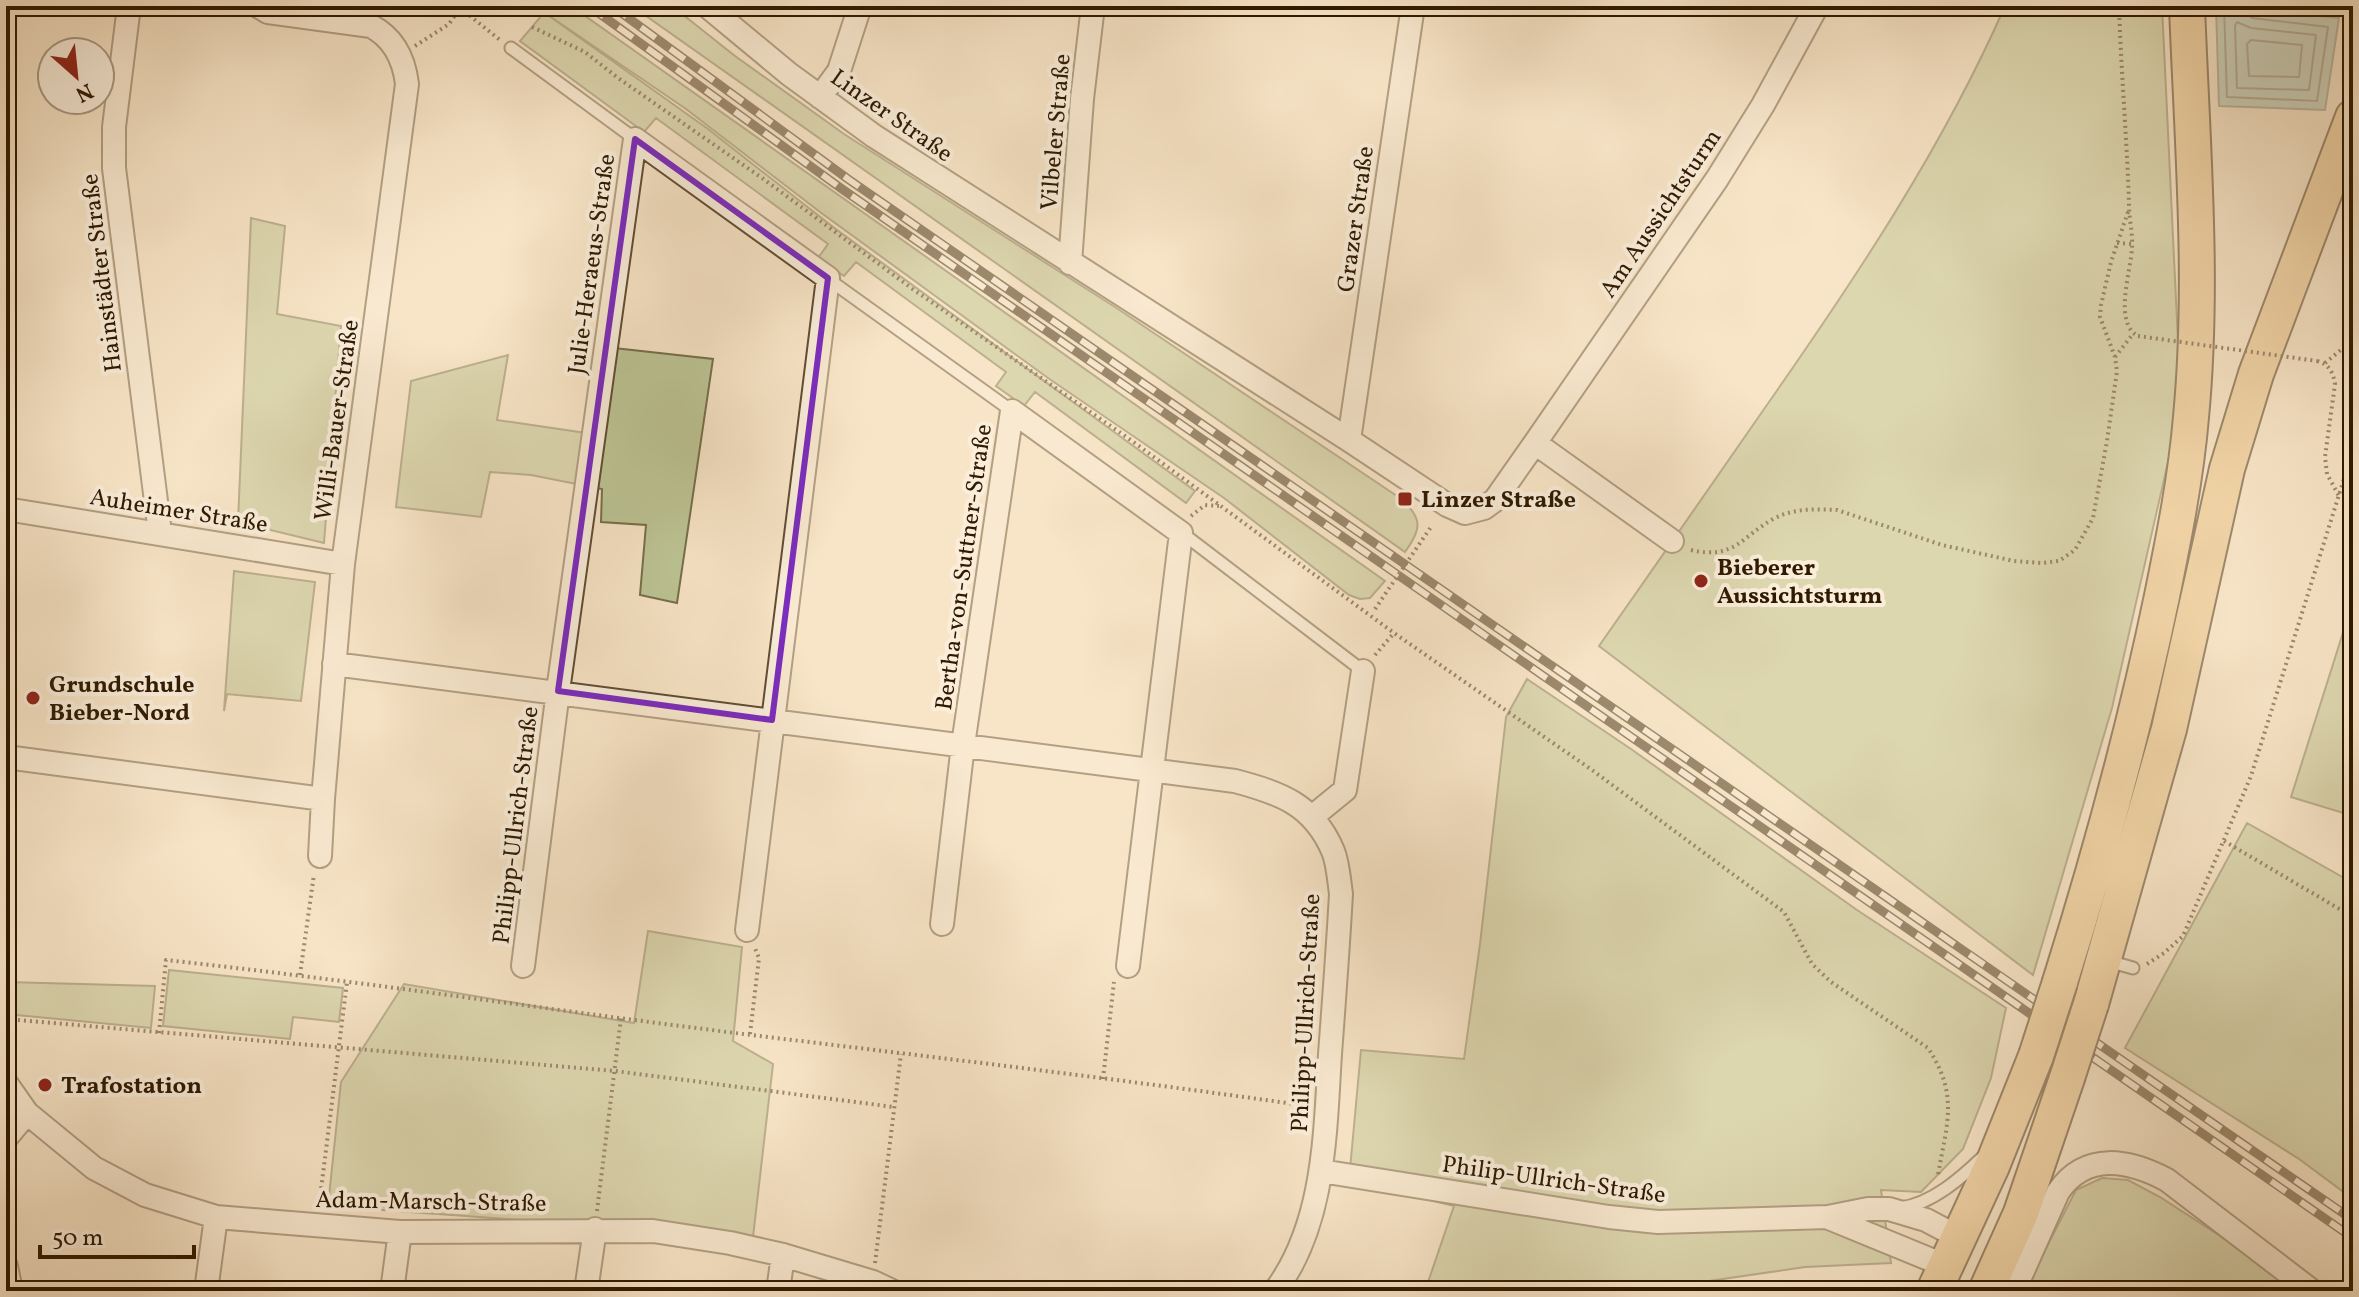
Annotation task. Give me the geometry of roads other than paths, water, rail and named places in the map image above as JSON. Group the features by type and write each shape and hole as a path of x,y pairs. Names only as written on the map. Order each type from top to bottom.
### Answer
{"main road":[{"path":"2187,6 2196,270 2194,376 2183,487 2154,636 2090,885 2036,1056 1947,1265 1998,1285 2091,1004 2118,964 2231,456 2256,374 2353,117"}],"street":[{"name":"Hainstädter Straße","path":"129,6 114,127 114,168 160,533"},
{"name":"Willi-Bauer-Straße","path":"258,6 268,12 371,26 383,32 397,50 406,73 407,86 343,564 320,856"},
{"name":"Linzer Straße","path":"707,6 820,97 927,172 1460,512"},
{"path":"820,97 839,71 860,6"},
{"name":"Vilbeler Straße","path":"1070,263 1082,99 1093,6"},
{"name":"Grazer Straße","path":"1349,440 1413,6"},
{"name":"Am Aussichtsturm","path":"1460,512 1474,512 1495,500 1717,179 1763,105 1817,6"},
{"name":"Julie-Heraeus-Straße","path":"558,691 635,139 828,278"},
{"path":"747,930 828,278"},
{"name":"Bertha-von-Suttner-Straße","path":"963,745 1012,411 1181,533"},
{"path":"1535,443 1672,541"},
{"name":"Auheimer Straße","path":"6,509 343,564"},
{"path":"1128,966 1181,533"},
{"path":"1312,817 1345,790 1370,662"},
{"name":"Philipp-Ullrich-Straße","path":"334,664 1235,781 1277,792 1312,817 1334,852 1341,894 1321,1171"},
{"name":"Philipp-Ullrich-Straße","path":"523,966 558,691"},
{"path":"942,924 963,745"},
{"path":"6,757 323,799"},
{"name":"Adam-Marsch-Straße","path":"6,1083 27,1113 94,1168 145,1195 216,1217 400,1232 653,1231 783,1255 882,1286"},
{"path":"6,1138 27,1113"},
{"path":"1998,1285 2066,1180 2093,1166 2122,1162 2144,1168 2167,1180 2312,1291"},
{"path":"1275,1291 1288,1274 1304,1237 1321,1171"},
{"name":"Philip-Ullrich-Straße","path":"1321,1171 1646,1221 1828,1217 1868,1209 1889,1209 1926,1220 1947,1265"},
{"path":"206,1291 216,1217"},
{"name":"Philip-Ullrich-Straße","path":"1828,1217 1947,1265"},
{"path":"586,1291 595,1229"},
{"path":"392,1291 400,1232"},
{"path":"778,1291 783,1255"},
{"path":"6,1266 11,1291"}],"lane":[{"path":"511,48 635,139"},
{"path":"828,278 1012,411"},
{"path":"1181,533 1370,662"},
{"path":"1889,1209 1909,1207 1934,1196 2004,1137"}],"water":[{"path":"2216,6 2339,18 2325,110 2219,106"}],"railway":[{"path":"589,6 842,189 2353,1238"},
{"path":"612,6 848,179 2353,1220"}],"place":[{"name":"Linzer Straße","path":"1405,499"},
{"name":"Bieberer Aussichtsturm","path":"1701,581"},
{"name":"Grundschule Bieber-Nord","path":"33,698"},
{"name":"Trafostation","path":"45,1085"}]}
